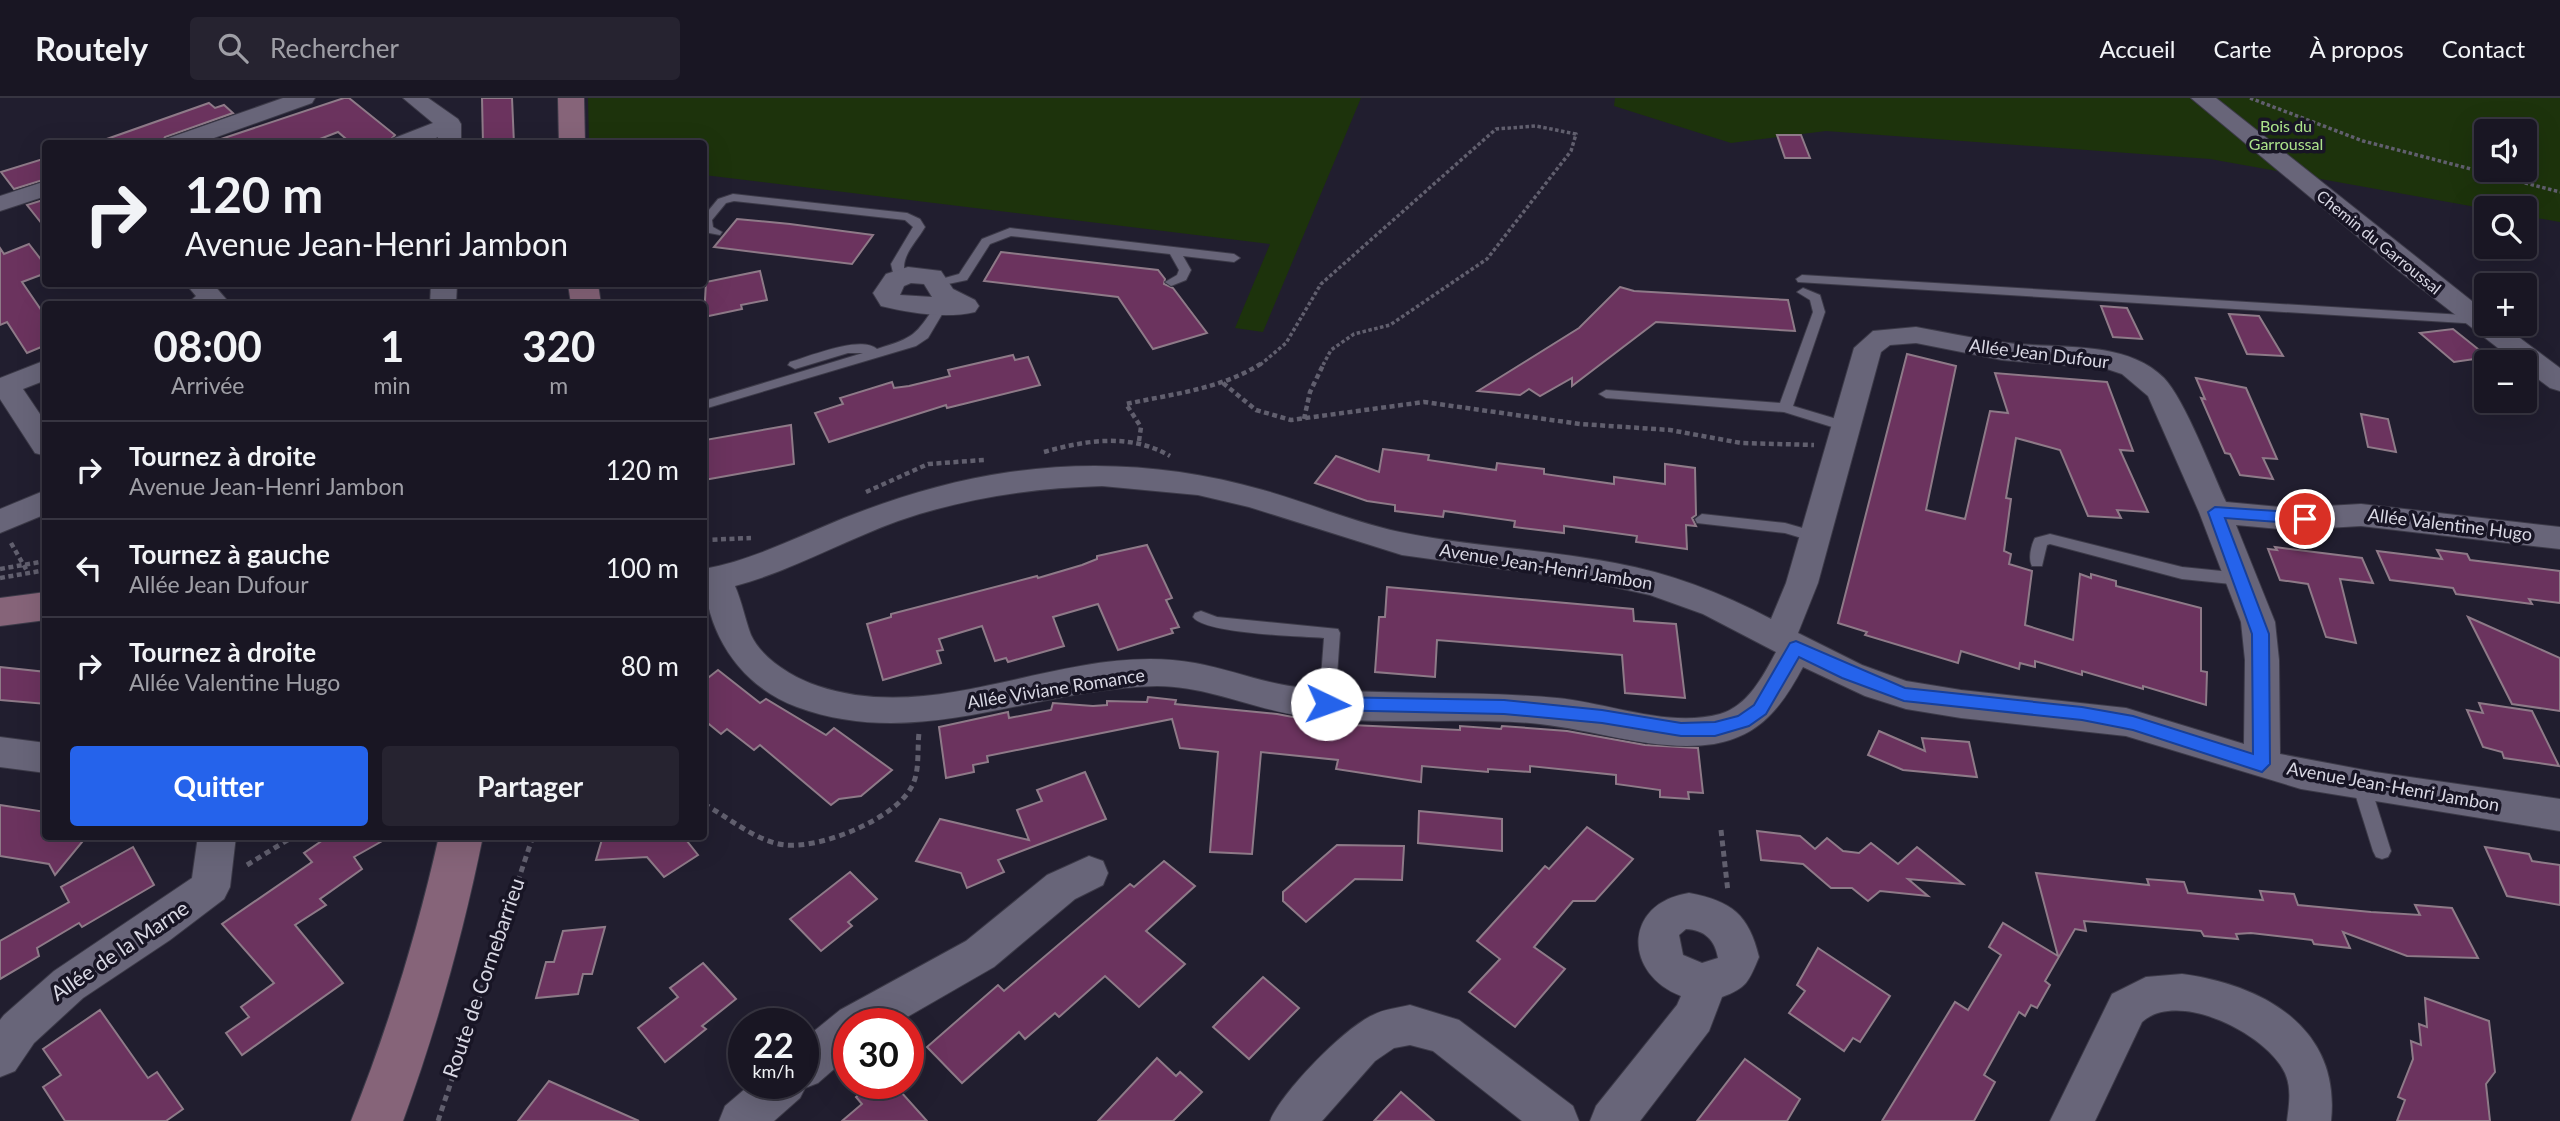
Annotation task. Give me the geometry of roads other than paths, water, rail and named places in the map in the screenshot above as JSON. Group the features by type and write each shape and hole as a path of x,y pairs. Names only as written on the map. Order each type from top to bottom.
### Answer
{"main road":[{"path":"571,98 572,140"},
{"path":"0,612 42,607"},
{"path":"377,1121 441,931 460,840"},
{"path":"441,931 481,840"},
{"path":"390,1121 402,1053"}],"street":[{"path":"185,140 304,98"},
{"path":"414,98 449,134"},
{"name":"Chemin du Garroussal","path":"2202,98 2408,266 2474,316"},
{"path":"420,140 449,134"},
{"path":"0,204 42,189"},
{"path":"900,277 925,275 940,295"},
{"path":"202,287 213,299 208,301"},
{"name":"Allée Jean Dufour","path":"1786,642 1788,622 1868,348 1883,337 1916,335 2002,351 2109,360 2144,375 2161,393 2215,512 2241,579 2260,634 2262,764"},
{"name":"Chemin du Garroussal","path":"2501,336 2560,382"},
{"path":"42,371 6,386 42,440"},
{"name":"Avenue Jean-Henri Jambon","path":"707,576 771,561 880,516 961,492 1044,479 1142,478 1198,485 1254,497 1329,524 1391,541 1652,583 1693,596 1848,673 1904,694 2082,713 2133,723 2262,764 2361,784 2560,815"},
{"path":"3,528 42,504"},
{"name":"Allée Valentine Hugo","path":"2215,512 2292,519 2361,514 2560,538"},
{"name":"Allée Viviane Romance","path":"707,576 728,606 741,648 786,687 848,708 886,712 922,711 1090,680 1158,673 1198,676 1272,696 1327,704 1504,707 1602,716 1681,730 1715,729 1743,721 1760,709 1786,642"},
{"path":"0,752 42,757"},
{"name":"Allée de la Marne","path":"0,1056 24,1021 60,990 183,911 210,887 216,840"},
{"path":"884,1008 980,954 1061,887 1089,873"},
{"path":"1676,913 1703,913 1717,919 1735,940 1738,953 1736,965 1730,974 1719,981 1706,983 1691,981 1666,965 1657,940 1659,928 1676,913"},
{"path":"1612,1121 1694,1017 1706,983"},
{"path":"2071,1121 2127,1008 2139,998 2170,992 2224,1000 2250,1011 2278,1031 2298,1055 2308,1076 2313,1099 2309,1121"},
{"path":"1292,1121 1360,1047 1385,1030 1410,1025 1444,1034 1557,1121"},
{"path":"819,1054 833,1043"},
{"path":"741,1121 766,1099"}],"lane":[{"path":"707,219 722,201 733,197 907,217 916,220 919,227 897,262 896,270 900,277"},
{"path":"707,229 716,232"},
{"path":"707,404 916,340 923,335 940,295 963,277 986,242 1010,232 1234,258"},
{"path":"1171,282 1182,277 1185,270 1174,251"},
{"path":"1785,408 1819,312 1816,298 1803,286 2474,320"},
{"path":"795,365 847,349 881,351"},
{"path":"1606,394 1785,408 1842,439"},
{"path":"1702,519 1785,528 1815,537"},
{"path":"2037,562 2040,542 2050,539 2182,573 2241,579"},
{"path":"1201,617 1215,623 1332,633 1327,704"},
{"path":"2361,784 2382,851"}],"park label":[{"name":"Bois du Garroussal","path":"2286,135"}]}
